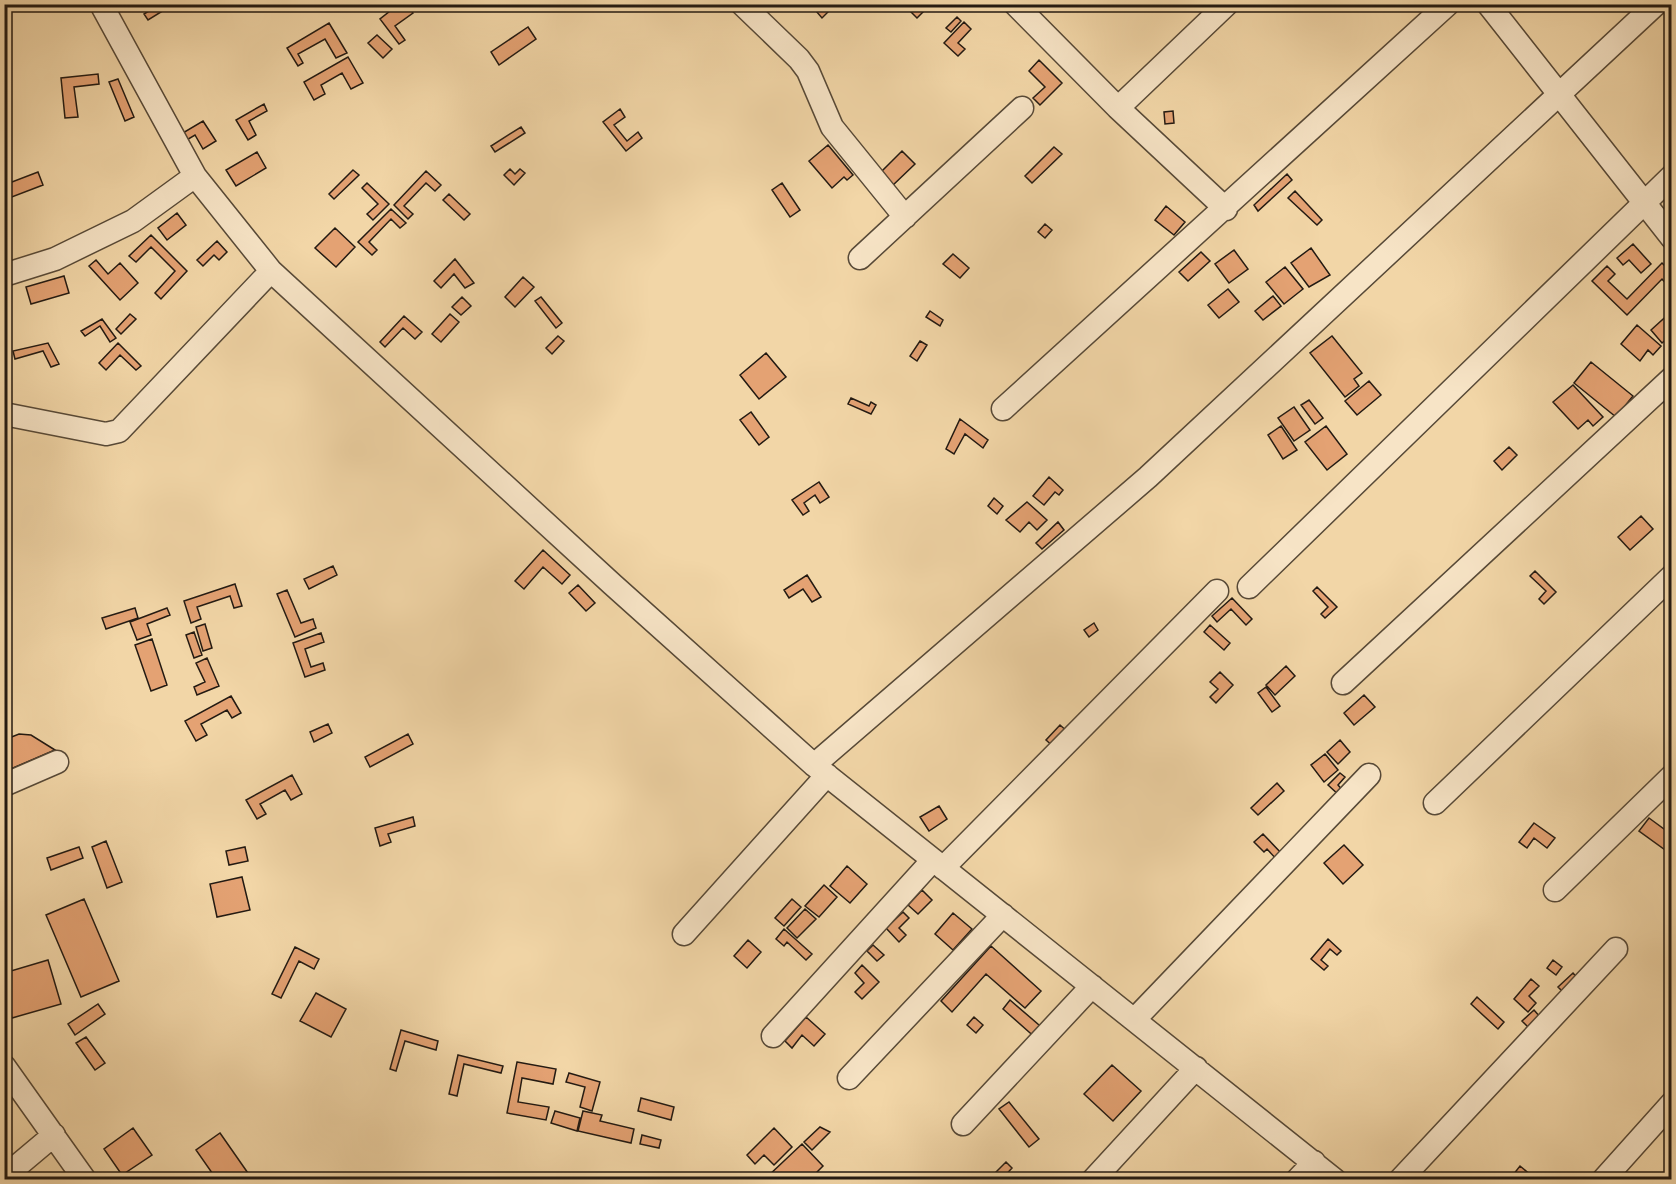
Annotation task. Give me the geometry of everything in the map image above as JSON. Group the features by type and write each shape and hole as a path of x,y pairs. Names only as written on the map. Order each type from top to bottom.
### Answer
{"street":[{"path":"101,4 195,176 271,271 612,584 820,770 1335,1179"},
{"path":"742,4 799,59 808,71 832,128 905,217"},
{"path":"1015,4 1118,108 1226,209"},
{"path":"1118,108 1227,4"},
{"path":"1003,409 1226,209 1448,4"},
{"path":"1488,4 1671,238"},
{"path":"684,934 820,770 1148,477 1559,97 1656,4"},
{"path":"860,258 1022,108"},
{"path":"4,275 55,259 133,221 195,176"},
{"path":"1249,587 1671,176"},
{"path":"4,414 106,434 119,431 271,271"},
{"path":"1343,683 1671,378"},
{"path":"1435,802 1671,576"},
{"path":"773,1036 938,864 1217,591"},
{"path":"4,785 57,762"},
{"path":"1135,1019 1369,776"},
{"path":"1555,890 1671,776"},
{"path":"849,1078 1003,915"},
{"path":"1400,1179 1616,949"},
{"path":"963,1124 1092,986"},
{"path":"4,1066 85,1179"},
{"path":"1093,1179 1196,1068"},
{"path":"1603,1179 1671,1103"},
{"path":"4,1177 54,1135"},
{"path":"1298,1179 1314,1162"}],"building":[{"path":"160,4 174,4 148,20 144,14"},
{"path":"399,4 411,4 410,8 413,13 395,26 405,40 399,44 380,19"},
{"path":"810,4 822,4 828,12 822,18"},
{"path":"911,4 921,4 926,9 917,18 907,8"},
{"path":"957,17 961,21 951,32 946,28"},
{"path":"964,22 971,29 958,43 965,49 958,56 944,43"},
{"path":"329,23 347,53 336,58 325,39 298,54 303,63 298,66 287,48"},
{"path":"528,27 536,39 499,65 491,52"},
{"path":"377,35 392,49 383,58 368,43"},
{"path":"348,57 363,83 351,89 342,73 321,85 325,94 314,100 304,82"},
{"path":"1039,60 1062,83 1040,105 1033,98 1045,87 1029,71"},
{"path":"98,74 99,84 74,87 78,117 65,118 61,78"},
{"path":"118,79 134,117 125,121 109,82"},
{"path":"264,104 267,111 249,121 256,135 248,140 236,120"},
{"path":"620,109 625,117 614,125 627,141 638,132 642,138 626,151 603,122"},
{"path":"1173,111 1174,123 1165,124 1164,112"},
{"path":"203,121 216,141 203,149 195,135 180,144 176,137"},
{"path":"521,127 525,133 495,152 491,146"},
{"path":"828,145 853,175 847,180 844,177 832,188 809,161"},
{"path":"1054,147 1062,154 1032,183 1025,176"},
{"path":"902,151 915,164 891,187 878,175"},
{"path":"257,152 266,168 236,186 226,170"},
{"path":"510,169 515,174 520,169 525,173 514,185 504,175"},
{"path":"353,170 359,175 334,199 329,194"},
{"path":"426,171 441,185 435,191 426,183 404,206 413,214 408,219 394,205"},
{"path":"38,172 43,185 4,200 4,185"},
{"path":"1287,174 1292,180 1258,211 1254,205"},
{"path":"367,183 389,204 373,220 367,214 378,204 362,188"},
{"path":"782,183 800,210 790,217 772,190"},
{"path":"1295,191 1322,220 1317,225 1288,198"},
{"path":"449,194 470,214 464,220 443,200"},
{"path":"1166,206 1185,222 1174,235 1155,220"},
{"path":"391,209 406,223 400,228 391,219 369,242 377,250 372,255 358,242"},
{"path":"177,213 186,225 167,240 158,228"},
{"path":"1045,224 1052,230 1045,238 1038,232"},
{"path":"335,228 355,247 336,267 315,248"},
{"path":"151,235 187,271 161,299 155,293 175,271 151,247 136,262 129,256"},
{"path":"217,241 227,252 219,260 214,255 203,266 197,260"},
{"path":"1633,244 1651,264 1641,273 1629,260 1623,265 1617,258"},
{"path":"1311,248 1330,275 1309,287 1291,263"},
{"path":"1234,250 1248,269 1229,283 1215,264"},
{"path":"1201,252 1210,261 1188,281 1179,272"},
{"path":"953,254 969,268 960,278 943,264"},
{"path":"455,259 474,283 465,288 454,274 441,288 434,281"},
{"path":"96,260 108,274 120,263 138,283 120,300 89,266"},
{"path":"1662,263 1672,273 1672,285 1669,287 1662,279 1627,315 1592,281 1607,266 1615,274 1608,281 1627,299"},
{"path":"1285,267 1303,289 1284,304 1266,282"},
{"path":"64,276 69,293 31,304 26,287"},
{"path":"523,277 534,287 515,307 505,297"},
{"path":"1228,289 1239,302 1219,318 1208,305"},
{"path":"1273,296 1281,306 1263,320 1255,311"},
{"path":"462,297 471,306 461,315 452,307"},
{"path":"541,297 562,323 556,328 535,301"},
{"path":"930,311 943,320 940,326 926,317"},
{"path":"1672,311 1672,334 1662,343 1651,330"},
{"path":"130,314 136,319 121,334 116,329"},
{"path":"450,314 459,322 441,342 432,334"},
{"path":"404,316 422,332 415,339 403,328 385,347 380,342"},
{"path":"102,319 116,338 110,342 100,326 85,336 81,331"},
{"path":"1637,325 1661,346 1653,355 1648,350 1640,361 1621,344"},
{"path":"558,336 564,341 552,354 546,348"},
{"path":"1332,336 1362,373 1354,379 1359,386 1345,397 1310,353"},
{"path":"920,341 927,345 917,361 910,356"},
{"path":"48,343 59,364 51,367 43,351 15,359 13,351"},
{"path":"118,343 141,366 136,370 120,355 106,370 99,363"},
{"path":"766,353 786,377 759,399 740,375"},
{"path":"1591,362 1633,396 1616,417 1574,383"},
{"path":"1369,381 1381,395 1357,415 1345,401"},
{"path":"1573,385 1603,417 1593,426 1588,420 1578,429 1553,402"},
{"path":"851,398 869,406 871,402 876,405 871,414 848,404"},
{"path":"1309,400 1323,418 1315,424 1301,405"},
{"path":"1294,407 1310,430 1294,441 1278,418"},
{"path":"751,412 769,437 759,445 740,420"},
{"path":"960,419 988,440 983,448 965,434 954,454 946,449"},
{"path":"1281,426 1297,450 1283,459 1268,435"},
{"path":"1326,426 1347,454 1327,470 1305,442"},
{"path":"1509,447 1517,455 1502,470 1494,461"},
{"path":"1049,477 1063,490 1059,495 1055,492 1044,505 1033,496"},
{"path":"819,482 829,497 820,503 815,495 804,503 809,511 803,515 792,500"},
{"path":"994,498 1003,506 997,514 988,506"},
{"path":"1027,502 1047,520 1037,530 1029,522 1020,532 1006,520"},
{"path":"1641,516 1653,529 1630,550 1618,537"},
{"path":"1058,522 1064,530 1042,549 1036,543"},
{"path":"543,550 570,575 562,584 543,567 524,589 515,581"},
{"path":"333,566 337,575 309,589 304,579"},
{"path":"1535,571 1556,592 1544,604 1539,599 1546,591 1530,576"},
{"path":"807,575 821,597 812,602 803,589 789,598 784,590"},
{"path":"235,584 242,606 234,608 230,596 197,607 201,619 191,623 184,601"},
{"path":"578,585 595,603 586,611 569,593"},
{"path":"1317,587 1337,607 1325,618 1321,614 1328,607 1313,591"},
{"path":"287,590 301,623 313,619 316,628 295,637 277,594"},
{"path":"1232,598 1252,619 1246,625 1231,609 1217,622 1212,616"},
{"path":"135,608 138,618 106,629 102,618"},
{"path":"167,608 170,615 147,624 151,635 137,640 130,622"},
{"path":"1094,623 1098,630 1089,637 1084,630"},
{"path":"205,624 212,648 203,651 196,627"},
{"path":"1210,625 1230,643 1224,650 1204,632"},
{"path":"194,632 202,655 194,658 186,635"},
{"path":"321,633 324,642 305,649 311,667 323,663 325,670 305,677 293,643"},
{"path":"152,639 167,685 151,691 135,645"},
{"path":"207,658 219,686 197,695 194,687 205,682 196,663"},
{"path":"1286,666 1295,676 1275,695 1266,685"},
{"path":"1220,672 1233,685 1216,703 1210,697 1218,689 1210,682"},
{"path":"1266,687 1280,706 1272,712 1258,693"},
{"path":"1364,695 1375,707 1354,725 1344,713"},
{"path":"231,696 241,713 232,718 227,710 201,724 207,735 196,741 185,721"},
{"path":"328,724 332,733 314,742 310,732"},
{"path":"1060,725 1069,733 1055,748 1046,740"},
{"path":"19,734 31,735 55,750 6,771 4,740"},
{"path":"408,734 413,744 370,767 365,757"},
{"path":"1340,740 1350,752 1338,764 1327,752"},
{"path":"1325,754 1338,770 1324,782 1311,765"},
{"path":"1340,773 1345,777 1338,785 1344,792 1340,796 1328,785"},
{"path":"292,775 302,794 291,800 285,790 260,804 266,814 257,819 246,800"},
{"path":"1277,783 1284,791 1258,815 1251,808"},
{"path":"939,806 947,819 929,831 920,817"},
{"path":"413,817 415,826 388,834 391,842 380,846 375,828"},
{"path":"1649,818 1672,835 1672,848 1668,852 1639,831"},
{"path":"1534,823 1555,838 1547,848 1534,838 1527,848 1519,842"},
{"path":"1263,834 1284,856 1279,862 1267,849 1264,852 1254,842"},
{"path":"106,841 122,882 107,888 92,847"},
{"path":"1344,845 1363,865 1343,884 1324,863"},
{"path":"79,847 83,858 51,870 47,858"},
{"path":"245,847 248,861 229,865 226,851"},
{"path":"847,866 867,884 850,903 830,886"},
{"path":"242,877 250,910 217,917 210,884"},
{"path":"824,885 837,897 819,917 805,906"},
{"path":"922,890 932,900 918,914 908,905"},
{"path":"84,899 119,981 81,997 46,915"},
{"path":"792,899 801,907 784,926 775,918"},
{"path":"805,909 816,919 797,938 787,928"},
{"path":"903,912 909,918 899,928 906,935 899,942 886,928"},
{"path":"953,913 972,929 953,950 935,934"},
{"path":"784,929 812,954 806,960 787,942 784,946 776,939"},
{"path":"1328,939 1341,951 1337,955 1330,949 1321,960 1328,966 1324,970 1311,959"},
{"path":"748,940 761,952 747,968 734,956"},
{"path":"873,945 884,955 877,961 867,951"},
{"path":"991,946 1041,991 1025,1008 986,974 952,1012 941,1001"},
{"path":"295,947 319,959 314,969 299,961 281,998 272,994"},
{"path":"48,960 61,1004 12,1018 4,994 4,973"},
{"path":"1553,960 1562,967 1556,975 1547,968"},
{"path":"862,965 879,982 862,999 855,992 864,983 855,973"},
{"path":"1573,973 1578,979 1564,993 1558,987"},
{"path":"1531,979 1539,986 1529,996 1536,1003 1528,1012 1514,999"},
{"path":"316,993 346,1009 331,1037 300,1021"},
{"path":"1477,997 1504,1022 1498,1029 1471,1004"},
{"path":"1010,1000 1046,1031 1038,1040 1003,1009"},
{"path":"98,1004 105,1014 75,1035 68,1024"},
{"path":"1534,1010 1541,1018 1530,1029 1522,1021"},
{"path":"806,1017 825,1034 814,1046 802,1035 792,1048 785,1041"},
{"path":"974,1017 983,1025 976,1033 967,1025"},
{"path":"401,1030 438,1041 436,1050 405,1041 396,1071 390,1069"},
{"path":"86,1037 105,1063 95,1070 76,1043"},
{"path":"458,1055 503,1066 501,1073 464,1064 457,1096 449,1094"},
{"path":"517,1062 556,1069 553,1084 522,1078 518,1102 549,1107 546,1120 507,1113"},
{"path":"1112,1065 1141,1091 1113,1121 1084,1094"},
{"path":"569,1073 600,1082 592,1111 580,1107 585,1087 566,1082"},
{"path":"641,1098 674,1107 671,1120 638,1111"},
{"path":"1009,1102 1039,1139 1029,1147 999,1109"},
{"path":"555,1111 580,1118 577,1131 551,1123"},
{"path":"583,1111 602,1115 600,1121 634,1129 631,1143 578,1131"},
{"path":"820,1127 830,1132 812,1150 804,1142"},
{"path":"133,1128 152,1155 122,1175 104,1149"},
{"path":"774,1128 792,1147 774,1165 764,1155 755,1164 747,1155"},
{"path":"220,1133 250,1176 246,1180 217,1180 196,1150"},
{"path":"642,1135 661,1140 659,1148 640,1144"},
{"path":"802,1144 823,1166 809,1180 803,1176 799,1180 770,1180 767,1177"},
{"path":"1006,1162 1012,1168 1001,1180 988,1180"},
{"path":"1520,1166 1532,1176 1529,1180 1509,1180"}]}
